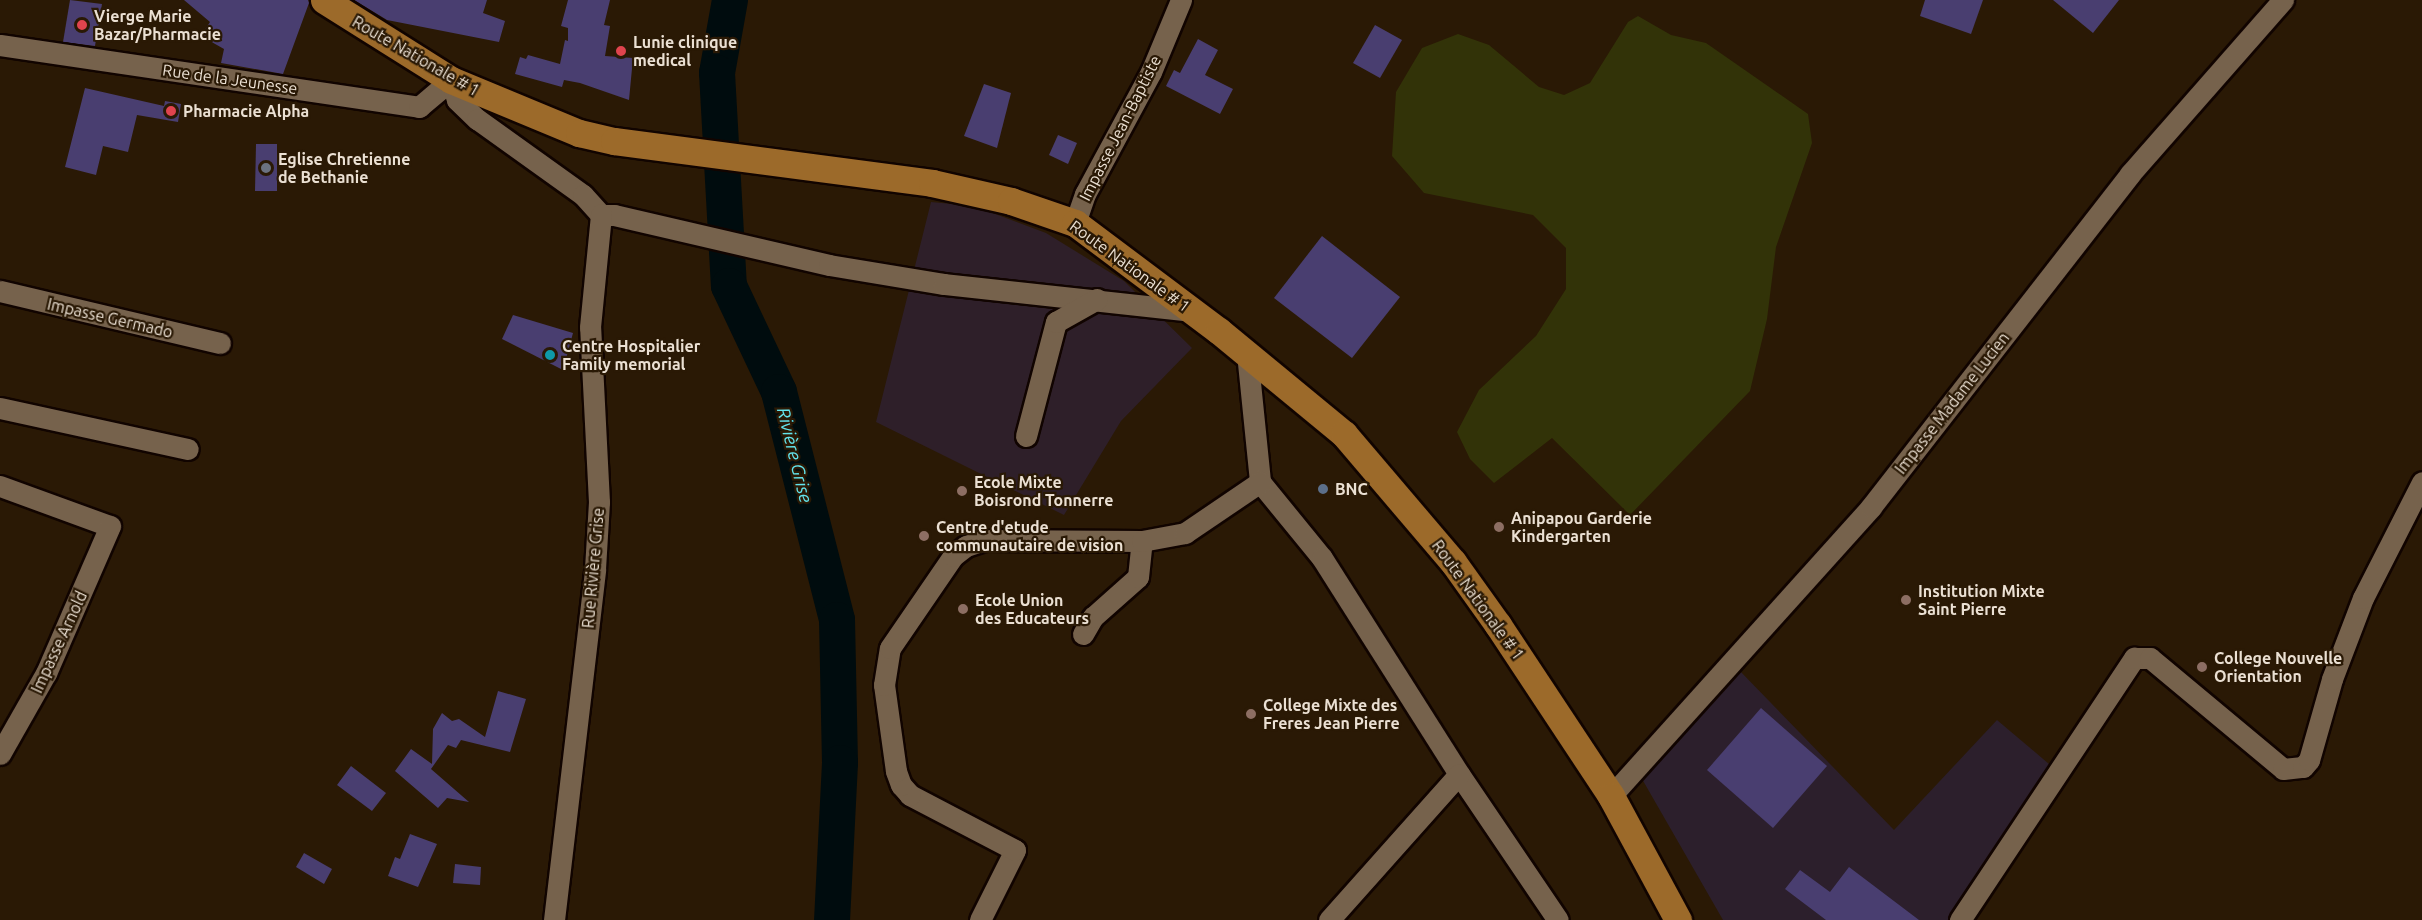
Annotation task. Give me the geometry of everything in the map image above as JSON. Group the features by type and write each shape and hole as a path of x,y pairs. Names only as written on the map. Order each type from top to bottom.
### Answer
{"main road":[{"name":"Route Nationale # 1","path":"324,0 451,80 502,104 579,133 614,141 932,183 1011,201 1075,223 1247,353 1344,434 1454,562 1611,796 1678,920"}],"street":[{"name":"Impasse Jean-Baptiste","path":"1075,223 1085,194 1151,72 1180,0"},
{"name":"Impasse Madame Lucien","path":"1611,796 1871,507 2130,174 2283,0"},
{"name":"Rue de la Jeunesse","path":"0,45 418,107 451,80"},
{"path":"451,80 457,100 477,119 608,215 829,264 944,284 1193,311"},
{"name":"Rue Rivière Grise","path":"554,920 595,568 599,502 590,327 608,215"},
{"name":"Impasse Germado","path":"0,291 220,343"},
{"path":"1026,436 1056,322 1097,299"},
{"path":"1247,353 1260,482 1322,558 1459,774 1558,920"},
{"path":"0,408 188,449"},
{"path":"980,920 1015,850 910,795 901,784 896,771 884,685 890,648 953,556 966,546 984,540 1142,541 1185,533 1260,482"},
{"path":"1960,920 2134,658 2150,658 2283,770 2303,767 2309,760 2332,679 2363,598 2422,482"},
{"name":"Impasse Arnold","path":"0,486 110,526 46,673 0,754"},
{"path":"1083,634 1093,617 1138,577 1142,541"},
{"path":"1329,920 1459,774"}],"shaded area":[{"path":"1638,16 1671,35 1706,43 1808,114 1812,143 1776,247 1767,319 1750,391 1630,515 1552,438 1494,483 1470,459 1457,432 1479,390 1536,336 1566,289 1566,248 1533,215 1424,193 1392,156 1396,92 1422,48 1458,34 1489,45 1539,87 1564,95 1590,83 1628,22"},
{"path":"931,202 974,206 1046,233 1124,281 1192,348 1121,421 1064,515 876,422"},
{"path":"1739,670 1894,830 1997,720 2062,775 1990,898 1972,920 1723,920 1642,779"}],"building":[{"name":"Vierge Marie Bazar/Pharmacie","path":"70,0 102,4 95,46 63,42"},
{"path":"184,0 308,0 309,3 283,74 221,63 224,49 201,36 210,22"},
{"path":"354,0 487,0 483,13 505,21 499,42 387,20"},
{"path":"568,0 610,0 604,25 610,26 605,56 633,58 629,100 580,83 564,80 562,87 515,74 520,57 526,59 528,55 560,64 565,40 568,41 568,28 561,26"},
{"path":"1925,0 1983,0 1971,34 1920,16"},
{"path":"2053,0 2119,0 2093,33"},
{"path":"1375,25 1402,40 1380,78 1353,63"},
{"path":"1198,39 1218,50 1205,75 1233,89 1220,114 1166,86 1174,70 1180,73"},
{"path":"984,84 1011,93 997,148 964,136"},
{"path":"85,88 164,106 165,101 181,104 178,122 137,115 128,152 103,146 96,175 65,167"},
{"path":"1058,135 1077,143 1068,164 1049,155"},
{"name":"Eglise Chretienne de Bethanie","path":"256,144 277,144 277,191 255,191"},
{"path":"1322,236 1400,297 1352,358 1274,298"},
{"name":"Centre Hospitalier Family memorial","path":"513,315 573,333 563,370 502,339"},
{"path":"498,691 526,699 510,752 461,740 456,748 448,745 431,769 469,802 447,798 438,808 395,771 411,749 432,764 433,729 442,713 452,721 459,719 485,737"},
{"path":"1761,708 1827,766 1773,828 1707,770"},
{"path":"351,766 386,793 372,811 337,785"},
{"path":"410,834 437,844 418,887 388,876 395,857 400,859"},
{"path":"304,853 332,869 324,884 296,867"},
{"path":"455,864 481,867 480,885 453,883"},
{"path":"1849,867 1919,920 1826,920 1785,889 1800,870 1830,892"}],"waterway":[{"name":"Rivière Grise","path":"730,0 717,73 729,286 779,392 837,620 840,763 832,920"}],"place":[{"name":"Vierge Marie Bazar/Pharmacie","path":"82,25"},
{"name":"Lunie clinique medical","path":"621,51"},
{"name":"Pharmacie Alpha","path":"171,111"},
{"name":"Eglise Chretienne de Bethanie","path":"266,168"},
{"name":"Centre Hospitalier Family memorial","path":"550,355"},
{"name":"BNC","path":"1323,489"},
{"name":"Ecole Mixte Boisrond Tonnerre","path":"962,491"},
{"name":"Anipapou Garderie Kindergarten","path":"1499,527"},
{"name":"Centre d'etude communautaire de vision","path":"924,536"},
{"name":"Institution Mixte Saint Pierre","path":"1906,600"},
{"name":"Ecole Union des Educateurs","path":"963,609"},
{"name":"College Nouvelle Orientation","path":"2202,667"},
{"name":"College Mixte des Freres Jean Pierre","path":"1251,714"}]}
